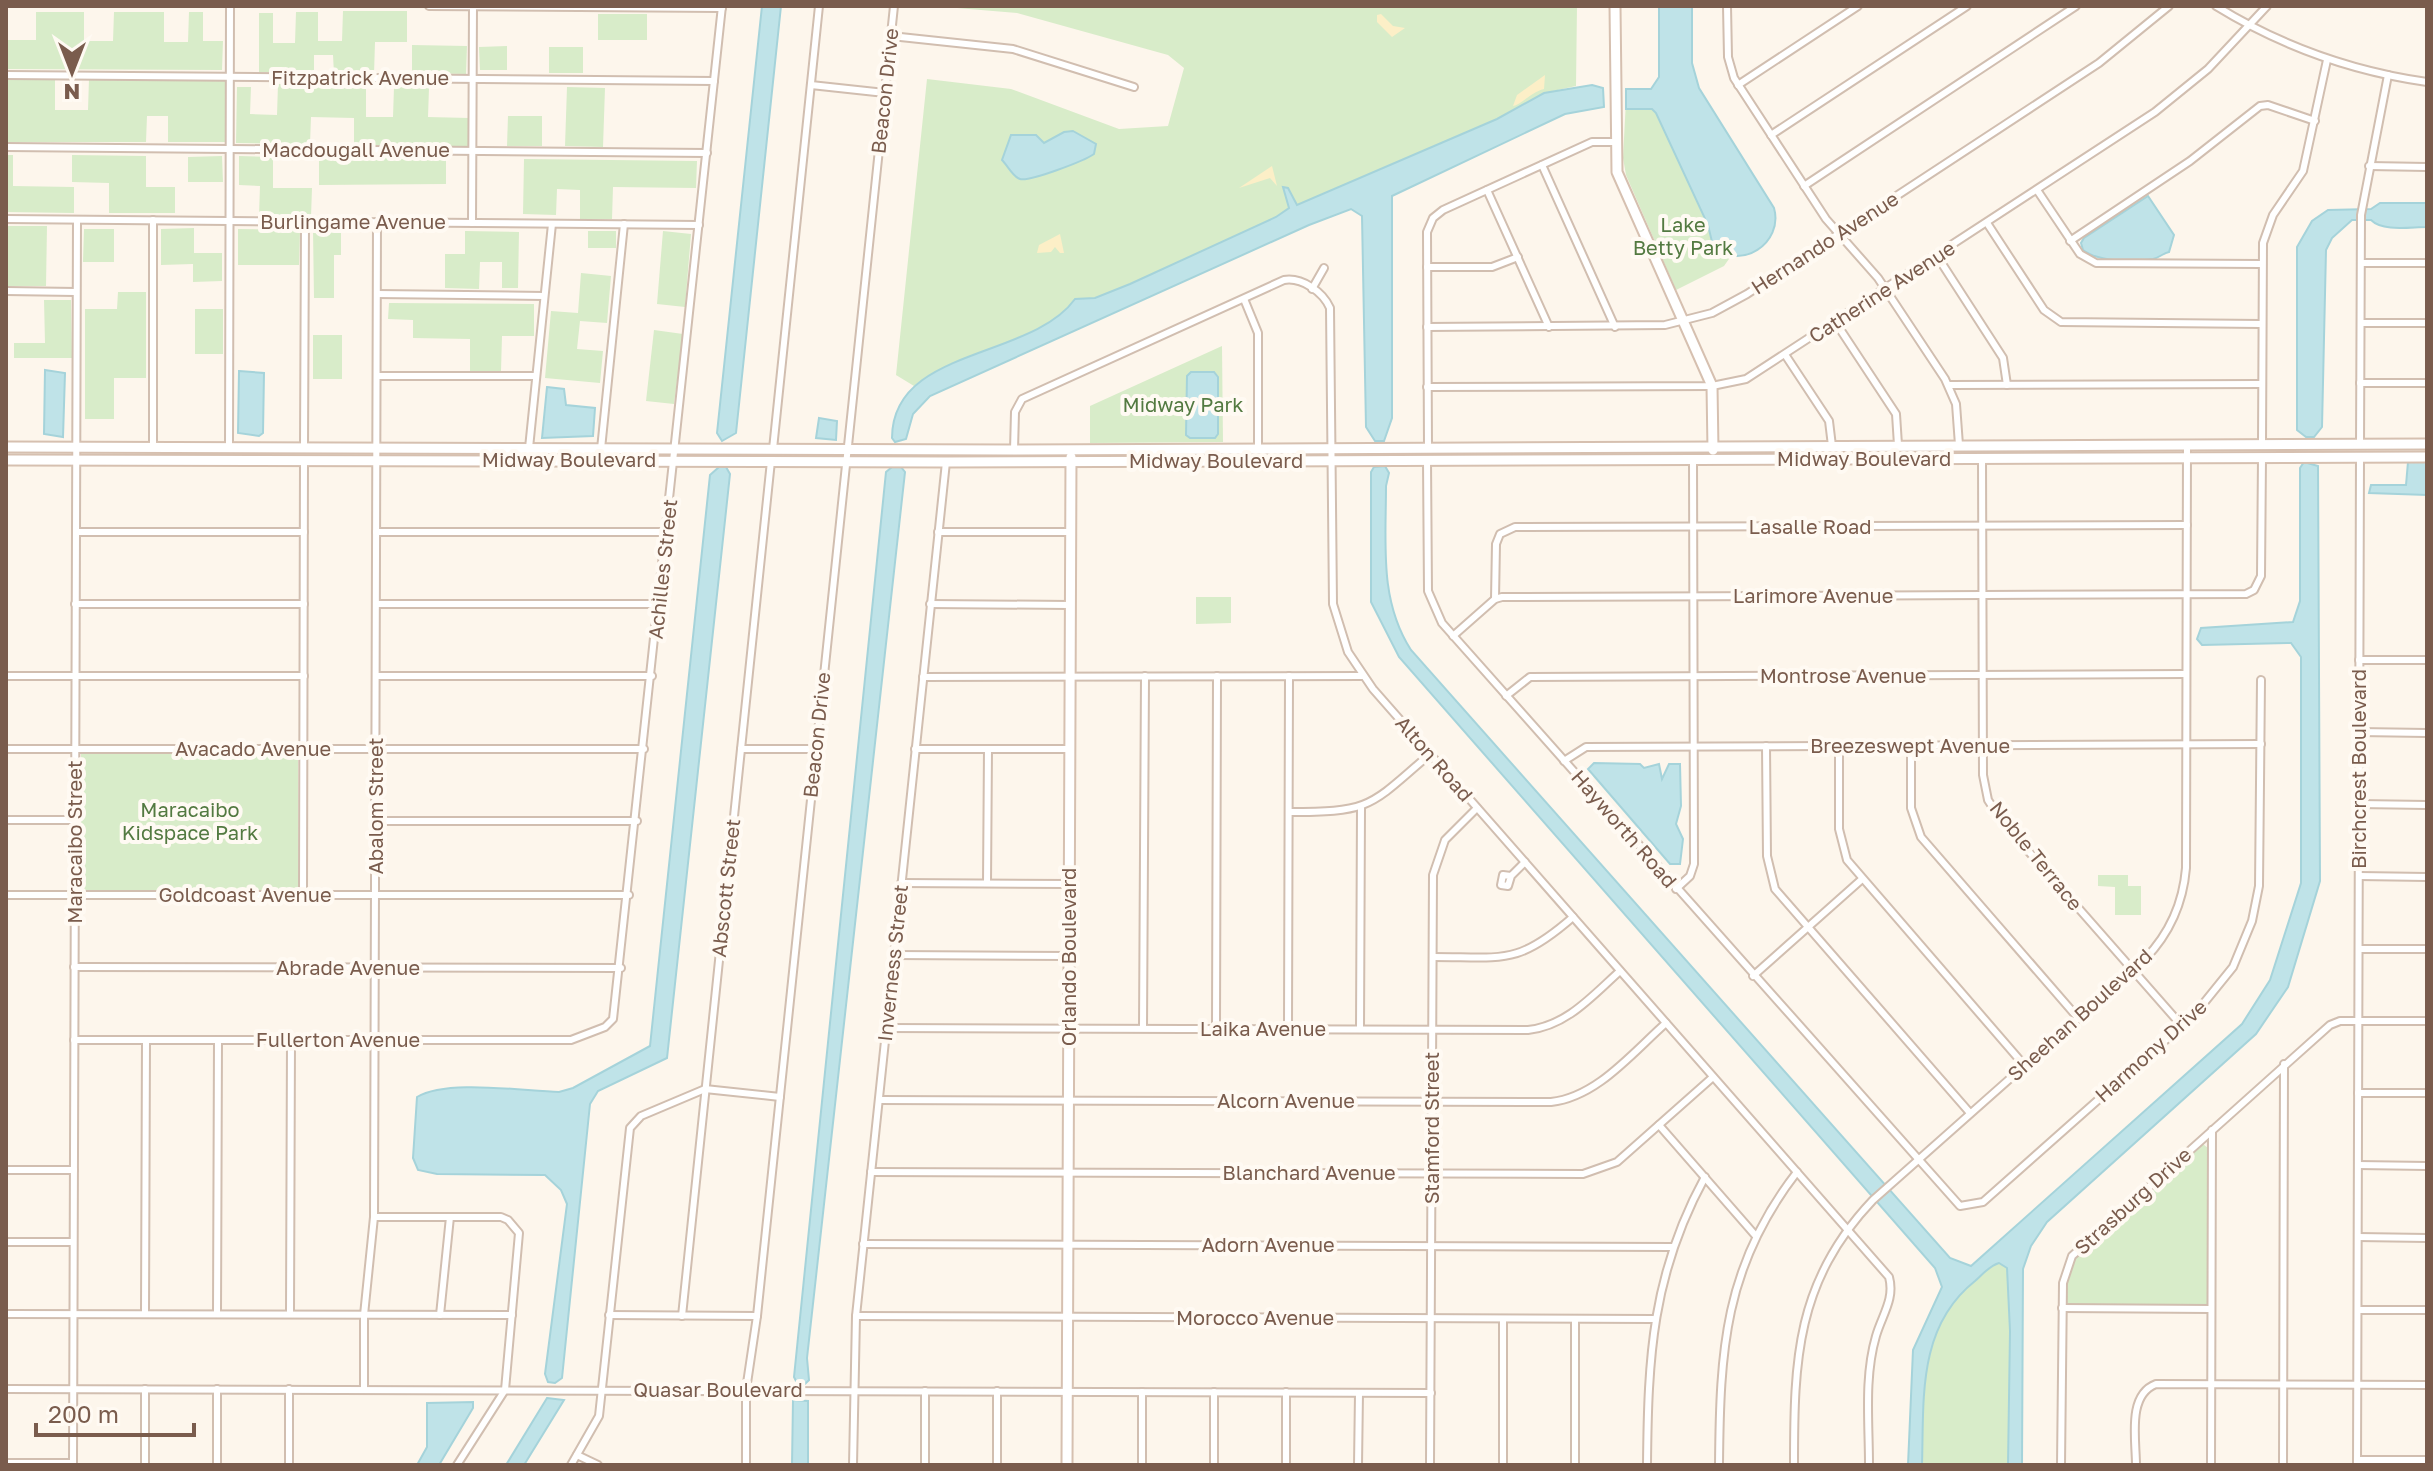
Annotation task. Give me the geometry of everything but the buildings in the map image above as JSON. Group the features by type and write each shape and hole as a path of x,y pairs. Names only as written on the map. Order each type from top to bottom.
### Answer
{"street":[{"path":"229,447 230,6"},
{"path":"429,6 722,7"},
{"path":"472,223 473,6"},
{"path":"773,449 819,6"},
{"name":"Beacon Drive","path":"746,1465 746,1390 757,1316 894,6"},
{"path":"1615,6 1615,142 1619,180 1712,386 1713,459"},
{"path":"1727,6 1728,57 1738,85 1838,235 1886,290 1949,385 1958,417 1959,445"},
{"path":"1738,85 1858,6"},
{"path":"1771,135 1967,6"},
{"path":"1804,186 2076,6"},
{"name":"Hernando Avenue","path":"1427,327 1615,327 1683,322 1736,301 2106,58 2169,6"},
{"path":"2216,6 2250,26 2327,60 2427,82"},
{"name":"Catherine Avenue","path":"1427,387 1712,386 1746,379 1786,356 2178,94 2267,6"},
{"name":"Achilles Street","path":"599,1029 613,1019 617,1009 722,7"},
{"path":"891,36 1013,49 1134,87"},
{"path":"2262,444 2261,264 2269,223 2303,171 2327,60"},
{"name":"Fitzpatrick Avenue","path":"6,75 714,81"},
{"name":"Birchcrest Boulevard","path":"2357,1462 2361,226 2369,166 2388,75"},
{"path":"811,85 885,93"},
{"path":"2070,241 2190,161 2260,106 2268,105 2315,121"},
{"path":"1428,447 1427,232 1433,218 1592,142 1615,142"},
{"name":"Macdougall Avenue","path":"6,147 707,153"},
{"path":"1542,165 1615,327"},
{"path":"2369,166 2427,167"},
{"path":"1487,190 1549,327"},
{"path":"2037,190 2080,254 2096,263 2261,264"},
{"name":"Burlingame Avenue","path":"6,219 699,225"},
{"name":"Maracaibo Street","path":"73,1464 77,220"},
{"path":"153,220 153,447"},
{"path":"304,447 305,221"},
{"name":"Abalom Street","path":"364,1389 364,1315 374,1217 377,222"},
{"path":"1987,223 2044,310 2061,322 2261,324"},
{"path":"529,448 552,224"},
{"path":"601,449 624,224"},
{"path":"1937,256 2003,358 2007,385"},
{"path":"1427,267 1492,267 1518,257"},
{"path":"2361,263 2427,263"},
{"path":"1014,450 1015,412 1022,399 1293,279 1312,289 1324,268"},
{"name":"Alton Road","path":"1312,289 1325,298 1330,308 1333,604 1343,642 1362,676 1889,1277 1893,1291 1870,1363 1869,1465"},
{"path":"6,291 76,292"},
{"path":"377,294 544,296"},
{"path":"1244,299 1258,333 1258,448"},
{"path":"1836,323 1896,414 1898,445"},
{"path":"2361,323 2427,323"},
{"path":"1786,356 1829,421 1832,446"},
{"path":"377,376 536,376"},
{"path":"2360,383 2427,383"},
{"path":"1949,385 2261,384"},
{"name":"Sheehan Boulevard","path":"1794,1465 1795,1371 1800,1335 1816,1282 1847,1229 1889,1185 2133,970 2164,936 2182,895 2186,868 2187,444"},
{"name":"Midway Boulevard","path":"6,460 377,461 773,449 2427,444"},
{"name":"Midway Boulevard","path":"6,447 601,449 771,461 946,462 2427,457"},
{"name":"Orlando Boulevard","path":"1067,1465 1071,449"},
{"name":"Larimore Avenue","path":"1495,599 2246,594 2259,584 2262,457"},
{"name":"Noble Terrace","path":"1982,458 1984,786 1992,807 2182,1026"},
{"path":"1676,889 1690,876 1694,864 1693,459"},
{"name":"Hayworth Road","path":"1427,460 1428,591 1434,609 1453,636 1916,1161"},
{"path":"303,895 304,461"},
{"name":"Abscott Street","path":"682,1316 771,461"},
{"name":"Inverness Street","path":"853,1465 856,1316 946,462"},
{"name":"Lasalle Road","path":"1495,599 1496,544 1508,529 2187,525"},
{"path":"76,532 304,532"},
{"path":"376,532 667,532"},
{"path":"938,532 1071,532"},
{"path":"1453,636 1495,599"},
{"path":"75,604 304,604"},
{"path":"376,604 659,604"},
{"path":"930,604 1070,605"},
{"path":"2359,660 2427,660"},
{"name":"Montrose Avenue","path":"1506,696 1520,681 1530,677 2186,674"},
{"path":"6,676 304,676"},
{"path":"376,676 652,676"},
{"path":"1143,1028 1145,676"},
{"path":"1216,1029 1217,676"},
{"path":"1288,1029 1289,676"},
{"path":"923,677 1362,676"},
{"name":"Harmony Drive","path":"1916,1161 1953,1202 1975,1206 2182,1026 2225,979 2252,921 2260,875 2261,680"},
{"path":"2359,732 2427,733"},
{"name":"Breezeswept Avenue","path":"1564,761 1586,747 2261,744"},
{"path":"1766,746 1768,870 1779,895 1970,1113"},
{"path":"1839,746 1840,839 1847,860 1861,880 2024,1065"},
{"path":"1911,746 1911,808 1921,837 2078,1018"},
{"name":"Avacado Avenue","path":"6,749 644,749"},
{"path":"741,749 816,749"},
{"path":"915,749 1070,749"},
{"path":"987,883 988,749"},
{"path":"1289,812 1341,812 1361,808 1381,797 1430,754"},
{"path":"2359,804 2427,805"},
{"path":"1360,1029 1361,808"},
{"name":"Stamford Street","path":"1430,1465 1436,858 1445,840 1477,808"},
{"path":"6,820 75,820"},
{"path":"376,821 637,821"},
{"path":"1511,876 1525,862"},
{"path":"2359,876 2427,877"},
{"path":"1753,976 1861,880"},
{"path":"901,883 1069,884"},
{"name":"Goldcoast Avenue","path":"6,895 629,895"},
{"path":"1433,957 1520,954 1541,944 1573,917"},
{"path":"2359,949 2427,949"},
{"path":"894,955 1069,956"},
{"name":"Abrade Avenue","path":"74,967 621,968"},
{"name":"Laika Avenue","path":"886,1028 1528,1030 1548,1026 1570,1015 1620,971"},
{"name":"Strasburg Drive","path":"2061,1465 2062,1308 2064,1274 2072,1256 2330,1025 2359,1021 2427,1021"},
{"name":"Alcorn Avenue","path":"879,1100 1551,1102 1572,1098 1594,1086 1666,1023"},
{"name":"Fullerton Avenue","path":"74,1040 571,1040 599,1029"},
{"path":"145,1314 146,1040"},
{"path":"217,1314 218,1040"},
{"path":"290,1314 291,1040"},
{"path":"2283,1465 2284,1064"},
{"name":"Blanchard Avenue","path":"871,1172 1590,1173 1617,1162 1713,1077"},
{"path":"571,1465 594,1428 601,1390 630,1128 641,1116 705,1089 780,1097"},
{"path":"2358,1093 2427,1093"},
{"path":"1659,1125 1755,1235"},
{"path":"2211,1465 2212,1130"},
{"path":"2358,1165 2427,1166"},
{"path":"6,1170 74,1170"},
{"path":"1719,1465 1723,1337 1734,1291 1755,1235 1797,1172"},
{"path":"1647,1465 1647,1377 1653,1319 1672,1247 1705,1177"},
{"path":"374,1217 501,1217 514,1226 520,1241 505,1390 457,1465"},
{"path":"440,1315 450,1217"},
{"path":"2358,1237 2427,1238"},
{"path":"6,1242 73,1242"},
{"name":"Adorn Avenue","path":"863,1244 1672,1247"},
{"path":"2062,1308 2211,1309"},
{"path":"2358,1310 2427,1310"},
{"path":"6,1314 512,1315"},
{"path":"609,1315 757,1316"},
{"name":"Morocco Avenue","path":"856,1316 1653,1319"},
{"path":"1503,1319 1503,1465"},
{"path":"1575,1319 1575,1465"},
{"path":"2136,1465 2136,1409 2144,1391 2163,1383 2427,1385"},
{"name":"Quasar Boulevard","path":"6,1389 1431,1393"},
{"path":"145,1389 145,1465"},
{"path":"217,1389 217,1465"},
{"path":"289,1389 289,1465"},
{"path":"925,1391 925,1465"},
{"path":"997,1391 997,1465"},
{"path":"1142,1392 1142,1465"},
{"path":"1214,1392 1214,1465"},
{"path":"1286,1392 1286,1465"},
{"path":"1358,1465 1359,1393"},
{"path":"577,1455 598,1465"},
{"path":"2357,1462 2426,1462"},
{"path":"6,1463 73,1464"}],"green space":[{"path":"933,6 1577,6 1576,86 1544,93 1498,119 1297,205 1288,188 1283,187 1289,208 1276,217 1130,284 1095,298 1075,299 1042,327 952,364 914,386 896,375 927,79 1011,89 1119,129 1168,126 1184,68 1168,55 1017,13"},
{"path":"343,11 407,11 407,42 375,42 374,74 334,74 333,55 314,55 314,72 259,72 259,13 273,13 273,43 295,43 296,12 318,12 318,41 342,41"},
{"path":"36,12 84,12 84,41 113,41 114,12 164,12 164,42 188,42 189,12 203,12 203,41 223,41 222,70 6,69 6,40 36,40"},
{"path":"598,14 647,14 647,40 598,40"},
{"path":"412,45 467,46 466,74 412,73"},
{"path":"507,46 507,70 480,70 479,47"},
{"path":"549,47 583,47 583,73 549,73"},
{"path":"89,79 226,80 226,142 168,142 168,116 147,116 146,142 6,142 6,80 55,80 55,110 88,110"},
{"path":"278,84 366,85 366,117 393,117 394,87 429,88 428,117 469,118 469,147 354,145 354,118 311,117 310,144 236,143 237,87 251,87 250,114 277,115"},
{"path":"567,87 605,88 603,147 565,146"},
{"name":"Lake Betty Park","path":"1626,100 1627,109 1652,109 1656,113 1708,225 1713,246 1731,256 1724,266 1676,290 1626,175 1623,158"},
{"path":"508,116 542,116 542,146 507,146"},
{"path":"6,155 13,155 13,186 74,187 74,213 6,212"},
{"path":"72,155 146,156 146,187 175,187 175,213 109,213 109,183 72,182"},
{"path":"222,156 223,182 188,182 188,157"},
{"path":"239,156 273,157 273,188 312,188 311,217 259,216 260,186 239,185"},
{"path":"319,157 446,157 446,184 319,185"},
{"path":"524,159 697,161 696,188 613,187 612,219 580,219 580,190 557,189 556,215 523,214"},
{"path":"6,226 47,226 46,286 6,286"},
{"path":"194,228 194,253 222,253 222,281 193,282 193,264 161,265 161,229"},
{"path":"84,229 114,229 114,262 83,262"},
{"path":"238,229 300,230 299,265 238,265"},
{"path":"313,230 341,230 341,255 334,255 334,298 314,298"},
{"path":"465,231 519,232 518,288 502,288 502,262 480,262 479,289 445,288 445,254 465,254"},
{"path":"588,231 616,231 616,248 588,248"},
{"path":"663,231 691,234 685,307 657,304"},
{"path":"581,273 611,276 607,323 580,321 577,349 603,351 600,383 545,378 551,311 578,313"},
{"path":"118,292 146,292 146,378 114,378 114,419 85,419 85,309 117,309"},
{"path":"44,300 71,300 72,358 14,358 14,343 45,343"},
{"path":"389,303 534,304 534,336 502,336 501,371 470,371 470,339 413,338 413,320 388,319"},
{"path":"195,309 223,309 223,354 195,354"},
{"path":"654,330 683,334 674,404 646,401"},
{"path":"313,335 342,335 342,379 313,379"},
{"name":"Midway Park","path":"1222,346 1223,442 1090,443 1090,406"},
{"path":"1196,597 1231,597 1231,623 1196,624"},
{"name":"Maracaibo Kidspace Park","path":"81,754 298,754 298,890 81,890"},
{"path":"2098,875 2128,875 2128,886 2141,886 2141,915 2115,915 2115,887 2098,886"},
{"path":"2203,1144 2209,1149 2209,1304 2066,1304 2070,1275 2082,1249"},
{"path":"1999,1263 2007,1268 2010,1331 2008,1465 1922,1465 1924,1390 1933,1342 1956,1299 1986,1270"}],"sand":[{"path":"1381,14 1393,26 1405,28 1392,37 1377,22 1377,15"},
{"path":"1545,75 1544,89 1513,106 1517,95"},
{"path":"1272,166 1277,186 1270,178 1239,188"},
{"path":"1060,234 1064,253 1055,247 1051,252 1037,253 1039,245"}],"water":[{"path":"762,6 781,6 736,433 722,441 717,433"},
{"path":"1659,6 1692,6 1692,63 1699,88 1774,208 1772,232 1766,242 1747,255 1735,256 1713,246 1708,225 1656,113 1652,109 1626,109 1626,89 1651,89 1659,77"},
{"path":"1592,85 1603,88 1604,107 1565,114 1392,196 1392,418 1384,441 1375,441 1366,427 1362,216 1351,209 1309,225 930,396 913,414 906,439 895,442 892,438 898,408 914,386 938,370 1028,334 1055,319 1075,299 1095,298 1130,284 1276,217 1289,208 1283,187 1288,188 1297,205 1497,119 1544,93"},
{"path":"1073,131 1096,144 1094,154 1057,170 1025,179 1015,176 1002,160 1011,135 1036,135 1044,143 1064,132"},
{"path":"2148,196 2174,235 2169,252 2153,259 2126,260 2098,257 2083,250 2081,243 2084,238"},
{"path":"2380,203 2427,203 2427,227 2390,227 2371,220 2352,220 2332,238 2326,250 2322,427 2314,437 2306,437 2297,430 2297,247 2312,221 2328,210 2371,209"},
{"path":"45,370 65,373 63,437 44,434"},
{"path":"239,371 264,373 263,433 259,436 238,433"},
{"path":"1191,372 1214,372 1218,377 1218,434 1215,438 1190,438 1186,435 1187,376"},
{"path":"547,387 564,389 566,405 595,408 593,436 542,438"},
{"path":"819,418 837,421 836,440 816,438"},
{"path":"2427,461 2427,495 2369,493 2371,485 2406,485 2408,462"},
{"path":"2304,462 2318,466 2320,881 2288,987 2256,1034 2047,1222 2031,1246 2023,1269 2022,1465 2008,1465 2010,1331 2007,1268 1999,1263 1986,1270 1956,1299 1933,1342 1924,1390 1922,1465 1908,1465 1913,1350 1942,1287 1935,1268 1399,657 1371,602 1371,472 1374,467 1385,466 1389,473 1386,486 1386,571 1394,611 1411,650 1950,1258 1971,1266 2242,1024 2270,980 2301,883 2301,657 2291,643 2202,645 2197,639 2201,628 2293,622 2300,601 2300,468"},
{"path":"719,467 726,467 730,474 667,1058 598,1091 590,1104 562,1378 555,1383 548,1382 545,1374 567,1204 561,1190 545,1175 437,1174 418,1170 413,1158 417,1097 447,1088 465,1087 559,1092 573,1088 650,1046 710,475"},
{"path":"892,467 901,467 905,472 807,1358 809,1380 805,1384 797,1383 794,1377 886,472"},
{"path":"1594,763 1640,764 1644,768 1659,764 1662,779 1669,764 1680,764 1681,806 1676,824 1683,839 1680,864 1670,864 1588,769"},
{"path":"547,1398 564,1400 524,1465 506,1465"},
{"path":"793,1400 808,1401 808,1465 792,1465"},
{"path":"473,1402 473,1408 439,1465 417,1465 427,1447 427,1403"}]}
